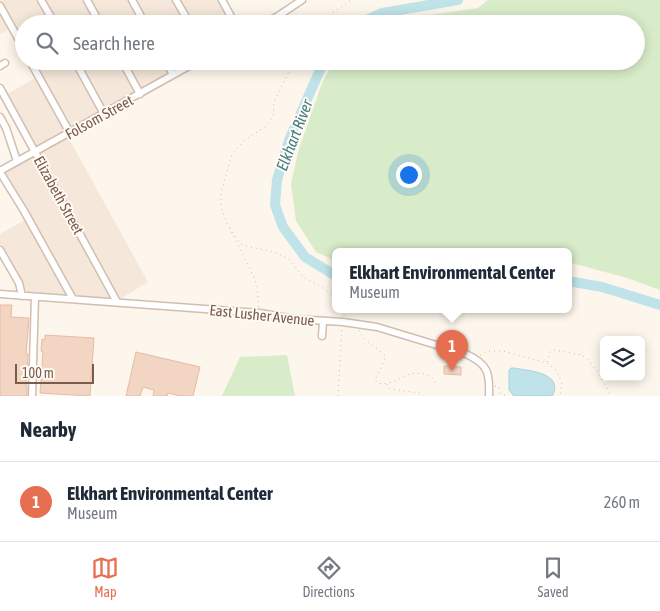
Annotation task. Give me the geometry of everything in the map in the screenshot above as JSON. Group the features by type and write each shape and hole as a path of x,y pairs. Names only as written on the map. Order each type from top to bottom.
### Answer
{"street":[{"path":"41,0 49,15"},
{"path":"87,0 95,15"},
{"path":"132,0 140,15"},
{"path":"176,0 185,15"},
{"path":"222,0 230,15"},
{"path":"280,15 302,0"},
{"path":"0,6 15,33"},
{"path":"35,70 70,133"},
{"path":"80,70 104,114"},
{"path":"127,70 140,94"},
{"path":"170,70 173,75"},
{"name":"Folsom Street","path":"0,171 182,70"},
{"name":"Elizabeth Street","path":"0,88 118,302"},
{"path":"0,117 6,128 17,161"},
{"path":"0,171 24,210 72,300"},
{"path":"0,250 19,283 22,296"},
{"name":"East Lusher Avenue","path":"0,294 259,313 280,317 343,322 377,327 466,354 476,359"},
{"path":"32,396 35,297"},
{"path":"322,336 323,321"},
{"path":"476,359 487,370 489,396"}],"path":[{"path":"330,15 351,0"},
{"path":"259,313 257,287 254,277 227,223 221,207 221,193 232,154 244,140 266,126 272,116 274,102 290,70"},
{"path":"227,223 244,246 271,251 285,257 290,260 303,276 332,295"},
{"path":"338,396 343,322"},
{"path":"362,336 385,355 375,380 376,383 387,384 406,376 420,374 433,377 436,381 436,387"},
{"path":"547,363 550,352 554,350 582,355 601,377 610,396"},
{"path":"476,359 479,355 488,351 503,352 547,363 556,370 562,383 560,396"},
{"path":"387,384 390,389 423,396"},
{"path":"489,386 497,386 499,392 506,396"}],"shaded area":[{"path":"0,0 218,0 226,15 15,15 15,38 10,29 0,34"},
{"path":"33,70 175,70 37,147 34,145 7,94 37,77"},
{"path":"68,137 148,282 120,299 28,294 0,244 0,234 27,219 0,175"}],"green space":[{"path":"488,0 660,0 660,290 627,278 572,263 572,248 332,248 332,259 316,252 296,221 291,184 298,152 322,83 329,70 645,70 645,15 430,15 478,8"},
{"path":"287,355 295,396 222,396 240,357"}],"water":[{"path":"511,368 535,372 549,377 555,387 553,395 514,396 509,390 509,370"}],"building":[{"path":"0,305 12,305 11,317 29,318 26,354 28,354 27,396 0,396"},
{"path":"45,335 94,338 90,396 40,393 42,339 45,340"},
{"path":"136,352 200,367 193,396 180,396 168,393 167,396 153,396 154,390 143,387 140,396 126,396"},
{"path":"444,366 461,367 461,375 444,374"}],"waterway":[{"name":"Elkhart River","path":"377,15 458,0"},
{"name":"Elkhart River","path":"320,70 289,140 277,180 275,205 283,227 305,257 332,274"},
{"name":"Elkhart River","path":"572,282 602,287 660,305"}],"place":[{"name":"Elkhart Environmental Center","path":"452,371"}]}
